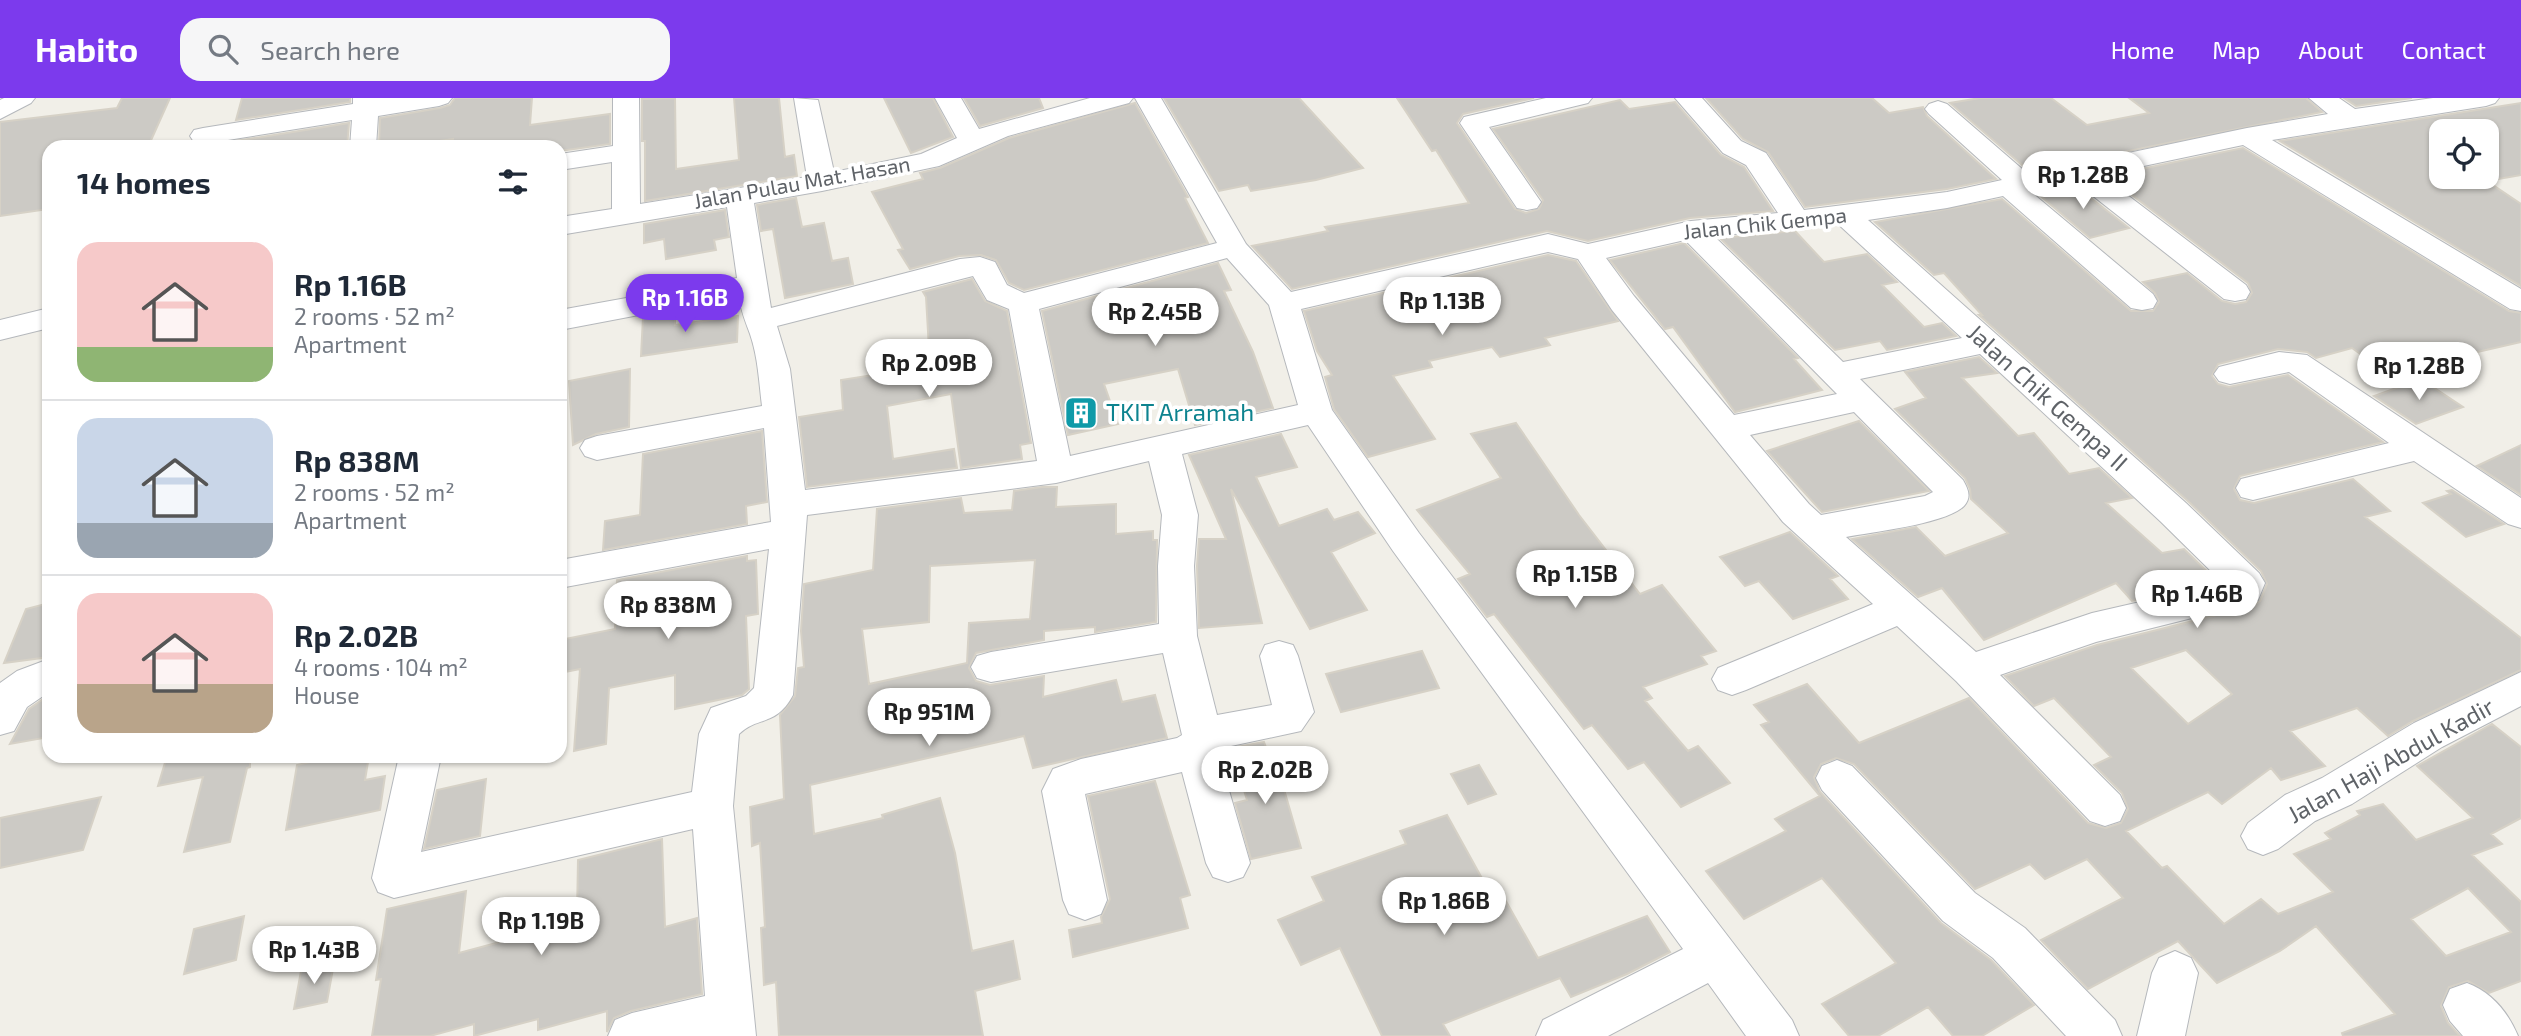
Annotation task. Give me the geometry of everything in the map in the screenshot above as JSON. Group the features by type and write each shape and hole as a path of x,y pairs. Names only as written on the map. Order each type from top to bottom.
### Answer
{"street":[{"path":"0,111 22,98"},
{"path":"203,136 364,105 439,98"},
{"path":"626,98 626,214"},
{"path":"948,98 973,142"},
{"name":"Jalan Pulau Mat. Hasan","path":"567,225 822,183 929,160 1021,124 1120,98"},
{"path":"1148,98 1234,248 1284,303 1316,412 1406,542 1775,1036"},
{"path":"1527,202 1473,123 1578,98"},
{"path":"1688,98 1732,147 1756,159 1797,219"},
{"path":"2322,98 2350,118"},
{"name":"Jalan Chik Gempa","path":"1284,303 1548,243 1588,253 1691,230 1845,215 2017,187 2248,136 2486,98"},
{"path":"805,100 822,183"},
{"path":"363,140 364,105"},
{"path":"1938,109 2017,187 2142,301"},
{"path":"2248,136 2520,301"},
{"path":"567,161 624,152"},
{"path":"2079,172 2235,292"},
{"path":"632,1036 731,1025 712,806 719,734 725,720 760,707 773,695 789,519 774,369 755,303 739,196"},
{"name":"Jalan Chik Gempa II","path":"1845,215 2173,512 2246,583 2245,590 2239,593 2092,628 1970,670"},
{"path":"1691,230 1951,489 1951,497 1934,507 1813,530"},
{"path":"567,319 755,303 980,266 985,268 993,291 1004,299 1023,304 1051,294 1234,248"},
{"path":"1588,253 1623,303 1796,513 1970,670 2105,808"},
{"path":"1023,304 1056,471"},
{"path":"0,330 42,320"},
{"path":"1836,374 1986,343"},
{"path":"2230,374 2279,362 2296,362 2521,515"},
{"path":"1727,428 1798,415 1861,399"},
{"path":"567,572 789,519 1056,471 1316,412"},
{"path":"597,448 780,414"},
{"path":"1163,447 1180,515 1176,566 1178,636 1228,863"},
{"path":"2253,488 2419,448"},
{"path":"1732,679 1900,609"},
{"path":"991,667 1178,636"},
{"path":"1085,900 1063,791 1068,782 1081,776 1188,753 1199,741 1287,719 1294,712 1279,656"},
{"path":"0,719 10,696 42,678"},
{"name":"Jalan Haji Abdul Kadir","path":"2263,836 2300,808 2337,791 2428,736 2521,688"},
{"path":"419,763 394,878 712,806"},
{"path":"1838,778 1959,907 2009,943 2098,1036"},
{"path":"1560,1036 1714,956"},
{"path":"2161,1036 2175,973"}],"building":[{"path":"122,98 170,98 151,140 42,140 42,210 0,216 0,122 117,108"},
{"path":"242,98 350,98 350,102 236,120"},
{"path":"455,98 532,98 530,125 610,114 610,144 567,150 567,140 379,140 380,118 450,105"},
{"path":"675,98 676,169 739,160 734,98 779,98 785,157 794,155 797,176 645,201 642,99"},
{"path":"884,98 933,98 953,137 911,153"},
{"path":"964,98 1039,98 1043,108 980,126"},
{"path":"1164,98 1299,98 1363,168 1316,180 1251,191 1248,185 1219,191"},
{"path":"1397,98 1534,98 1463,114 1457,123 1515,209 1526,213 1539,209 1543,200 1493,129 1620,100 1629,109 1675,102 1721,155 1744,167 1773,211 1690,218 1588,241 1547,231 1292,289 1252,246 1328,231 1325,227 1469,203 1436,150 1432,151"},
{"path":"1706,98 1872,98 1889,113 1923,107 1927,116 1996,179 1947,189 1805,207 1768,152 1743,139"},
{"path":"1980,98 2051,98 2087,125 2149,113 2129,98 2306,98 2322,112 2029,171 1950,103"},
{"path":"2344,98 2412,98 2356,106"},
{"path":"1135,103 1188,197 1185,198 1208,243 1024,290 1009,283 996,260 981,255 959,256 910,269 898,250 903,249 872,192 923,179 920,173 940,168 1009,138"},
{"path":"2521,103 2521,175 2499,179 2499,119 2429,119 2429,189 2499,189 2521,204 2521,286 2280,141"},
{"path":"349,123 348,140 243,140"},
{"path":"2243,148 2509,311 2521,313 2521,342 2447,359 2458,366 2399,382 2352,348 2316,358 2307,352 2278,349 2218,364 2212,376 2218,384 2229,387 2288,375 2383,442 2240,476 2234,489 2240,500 2254,503 2353,479 2390,511 2365,517 2521,638 2521,670 2413,721 2388,736 2357,708 2290,731 2325,766 2281,780 2271,768 2222,804 2208,792 2126,831 2162,868 2167,866 2224,924 2261,899 2278,914 2333,892 2294,854 2331,839 2325,833 2360,815 2357,811 2383,804 2416,840 2473,818 2417,766 2492,724 2521,747 2521,818 2491,834 2502,844 2472,855 2521,902 2521,981 2489,993 2468,981 2449,987 2441,1006 2448,1023 2460,1036 2343,1036 2342,1033 2395,1014 2316,926 2280,951 2217,983 2178,941 2088,989 2041,940 2123,898 2087,859 2045,879 2030,864 1975,889 1854,764 1836,758 1821,764 1814,777 1820,792 1941,923 1991,960 2034,1005 1982,1036 1953,1036 1928,1007 1878,1036 1849,1036 1822,1004 1896,963 1822,878 1744,919 1706,871 1786,831 1775,819 1820,796 1761,725 1769,722 1754,705 1807,684 1859,743 1969,698 2088,823 2106,828 2121,823 2128,809 2122,793 2094,765 2111,757 2054,698 2034,706 2005,676 2097,645 2253,606 2260,601 2267,584 2261,571 2188,501 1979,315 1982,315 1944,273 1934,275 1875,222 2002,199 2131,311 2153,311 2159,302 2155,293 2143,282 2187,273 2222,301 2235,304 2246,302 2252,293 2248,283 2107,176","holes":["2186,650 2232,694 2188,724 2131,668","2468,888 2511,932 2446,956 2411,919"]},
{"path":"2073,184 2129,228 2090,238 2037,193"},
{"path":"796,198 802,227 824,223 832,261 848,258 853,284 785,298 773,229 761,231 757,205"},
{"path":"725,210 729,237 714,240 716,250 666,259 664,239 644,243 644,224"},
{"path":"1795,231 1824,262 1867,254 1897,282 1882,285 1924,327 1942,323 1956,336 1887,350 1880,341 1835,350 1720,238"},
{"path":"1684,243 1798,358 1794,359 1822,390 1735,412 1673,327 1665,329 1610,260"},
{"path":"1548,255 1576,261 1618,321 1545,338 1550,345 1500,357 1492,347 1429,361 1432,367 1393,376 1435,439 1368,457 1334,409 1325,377 1332,375 1317,351 1304,311"},
{"path":"1218,263 1231,290 1224,291 1253,352 1273,408 1195,425 1178,369 1104,384 1118,424 1068,435 1042,311"},
{"path":"972,279 985,301 1007,311 1031,443 1020,445 1022,459 961,468 951,394 887,406 893,459 954,449 957,468 807,487 799,417 843,410 841,380 930,366 926,297 923,292"},
{"path":"675,311 675,325 738,316 737,342 641,356 643,317"},
{"path":"1979,357 1997,373 1962,378 2018,436 2034,433 2069,474 2099,468 2132,498 2106,503 2162,553 2184,549 2218,582 2132,601 2116,583 1984,640 1942,588 1918,597 1852,539 1916,527 1945,556 2008,533 1971,499 1965,478 1895,409 1926,398 1905,372"},
{"path":"630,369 629,427 596,434 573,445 569,381"},
{"path":"2421,379 2463,407 2416,424 2374,396"},
{"path":"1859,421 1929,491 1822,512 1767,451"},
{"path":"1516,423 1579,515 1640,594 1662,585 1716,651 1701,656 1707,664 1643,687 1652,698 1645,701 1688,751 1698,746 1730,783 1681,807 1644,762 1628,769 1592,725 1584,729 1494,614 1487,617 1458,579 1470,574 1417,510 1501,478 1471,434"},
{"path":"762,431 767,502 746,506 747,524 603,550 605,521 640,515 643,454"},
{"path":"1281,434 1297,467 1256,477 1279,526 1327,509 1334,520 1358,512 1375,533 1331,552 1367,610 1310,629 1231,489 1262,623 1199,628 1199,539 1226,539 1189,455"},
{"path":"2521,445 2521,495 2477,466"},
{"path":"1057,487 1056,507 1116,504 1116,534 1153,531 1153,540 1157,540 1156,622 1095,632 1095,627 1044,631 1044,640 976,653 969,668 976,681 990,685 1044,676 1043,697 1116,680 1122,702 1155,695 1167,738 1033,768 1024,736 810,785 814,834 883,818 882,815 940,798 955,853 972,951 1013,941 1020,979 975,991 983,1036 779,1036 776,982 764,985 761,928 765,927 760,843 752,846 750,807 784,799 780,715 795,696 798,668 804,667 801,631 804,584 873,570 877,509 961,498 964,513 1012,510 1014,491","holes":["1035,560 1030,619 969,623 967,663 869,684 862,629 929,622 930,566"]},
{"path":"2452,490 2504,524 2466,537 2423,503 2451,494 2447,491"},
{"path":"1790,532 1838,576 1830,579 1848,599 1793,619 1759,581 1745,586 1720,557"},
{"path":"747,556 747,561 756,560 758,614 746,616 749,689 742,695 675,709 675,675 609,688 606,744 574,751 580,669 567,672 567,639 615,629 617,580"},
{"path":"42,605 42,658 4,663 26,609"},
{"path":"1422,651 1439,688 1341,712 1326,674"},
{"path":"42,700 42,738 10,744 29,709"},
{"path":"1264,742 1278,780 1281,779 1301,848 1251,859 1235,803 1247,800 1243,787 1250,786 1237,747"},
{"path":"165,763 250,763 230,842 184,852 203,777 158,786"},
{"path":"368,763 365,780 385,776 380,810 286,830 297,765"},
{"path":"1479,765 1496,794 1468,804 1451,774"},
{"path":"486,779 480,836 424,849 437,790"},
{"path":"1155,781 1190,895 1180,898 1188,928 1073,957 1069,930 1102,923 1101,917 1110,899 1088,796"},
{"path":"101,797 83,850 0,868 0,818"},
{"path":"1447,815 1489,891 1498,887 1538,958 1647,916 1670,952 1627,974 1571,997 1560,978 1443,1024 1450,1036 1382,1036 1340,948 1301,965 1278,920 1324,901 1312,877 1406,844 1400,831"},
{"path":"662,839 665,927 697,918 702,994 631,1011 614,1018 607,1032 607,1011 538,1030 538,1019 474,1036 474,1024 430,1036 372,1036 381,979 376,980 387,909 466,891 459,953 530,934 531,925 577,914 578,860"},
{"path":"244,916 236,960 184,974 194,929"},
{"path":"334,963 327,1002 294,1009 301,971"}],"place":[{"name":"TKIT Arramah","path":"1081,413"}]}
